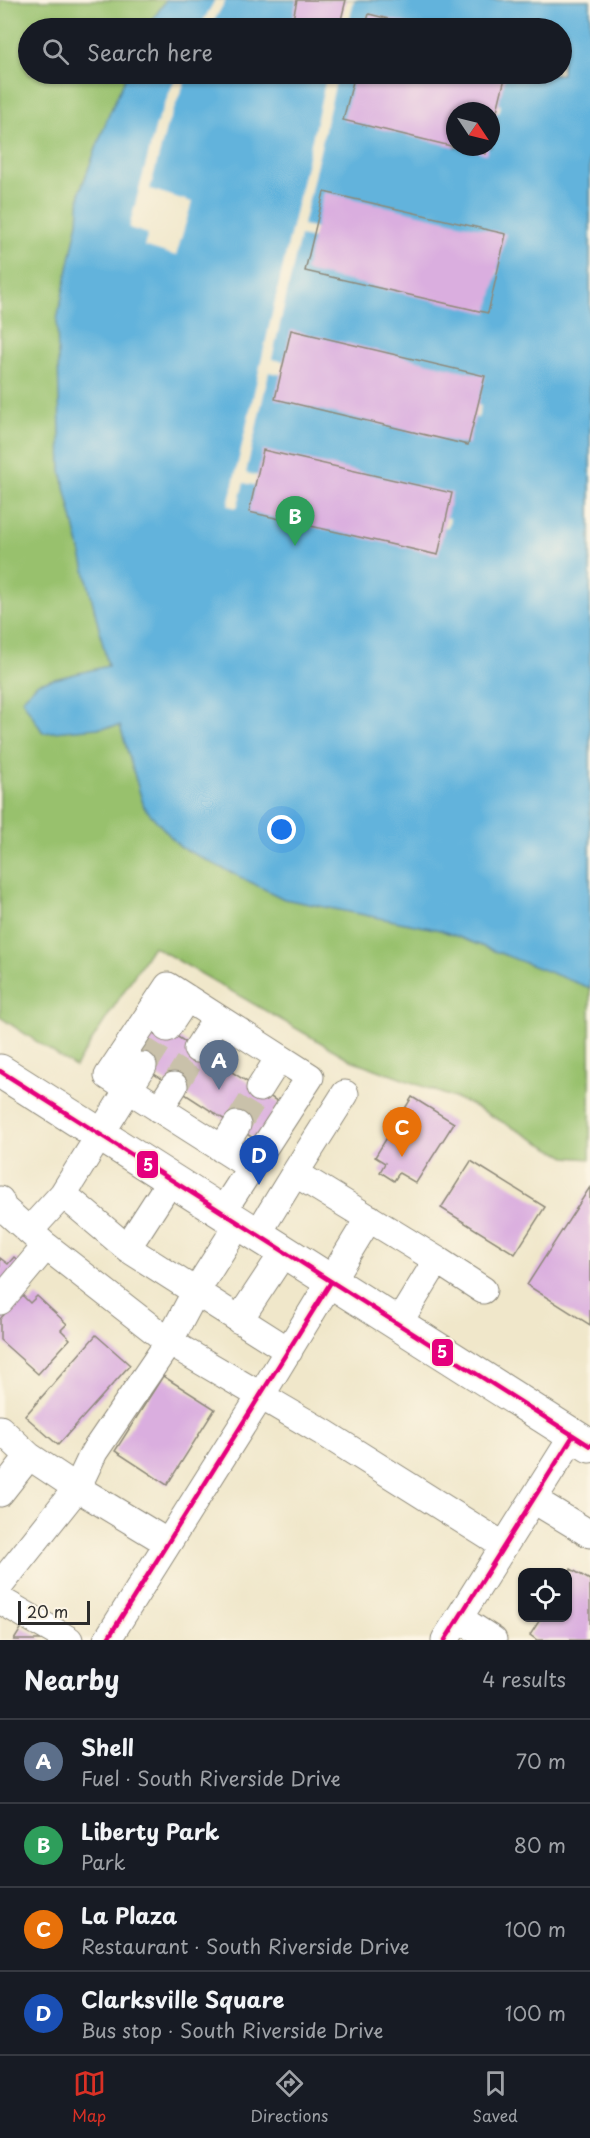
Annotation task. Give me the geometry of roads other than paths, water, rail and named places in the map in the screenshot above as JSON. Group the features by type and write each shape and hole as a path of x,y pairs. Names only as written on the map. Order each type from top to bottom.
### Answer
{"highway":[{"path":"0,1071 582,1441"}],"lane":[{"path":"239,1320 250,1230 251,1167 310,1077 168,986 108,1076 251,1167"},
{"path":"167,1028 187,998"},
{"path":"197,1049 217,1018"},
{"path":"260,1088 279,1058"},
{"path":"0,1301 63,1194 143,1066"},
{"path":"159,1109 174,1086"},
{"path":"0,1585 77,1488 94,1452 170,1342 196,1291 250,1230 295,1173 345,1094"},
{"path":"222,1149 237,1125"},
{"path":"295,1173 483,1290"},
{"path":"127,1248 171,1180"},
{"path":"63,1194 127,1248 289,1350"},
{"path":"1,1206 38,1239 170,1342 326,1434 504,1546"},
{"path":"107,1640 369,1218"},
{"path":"398,1324 437,1260"},
{"path":"0,1429 29,1456 168,1543"},
{"path":"493,1640 452,1629 534,1500 582,1441"},
{"path":"0,1493 29,1456"},
{"path":"534,1500 590,1534"},
{"path":"0,1600 69,1640"}],"water":[{"path":"166,0 590,0 590,988 440,930 284,899 180,847 144,807 120,726 43,733 22,699 38,683 108,666 61,471 57,320 78,222 80,191 123,84 572,84 572,18 154,18"}],"tunnel":[{"path":"143,1066 167,1028"},
{"path":"174,1086 197,1049"},
{"path":"237,1125 260,1088"}],"place":[{"name":"Liberty Park","path":"295,546"},
{"name":"Shell","path":"219,1090"},
{"name":"La Plaza","path":"402,1157"},
{"name":"Clarksville Square","path":"259,1185"}]}
